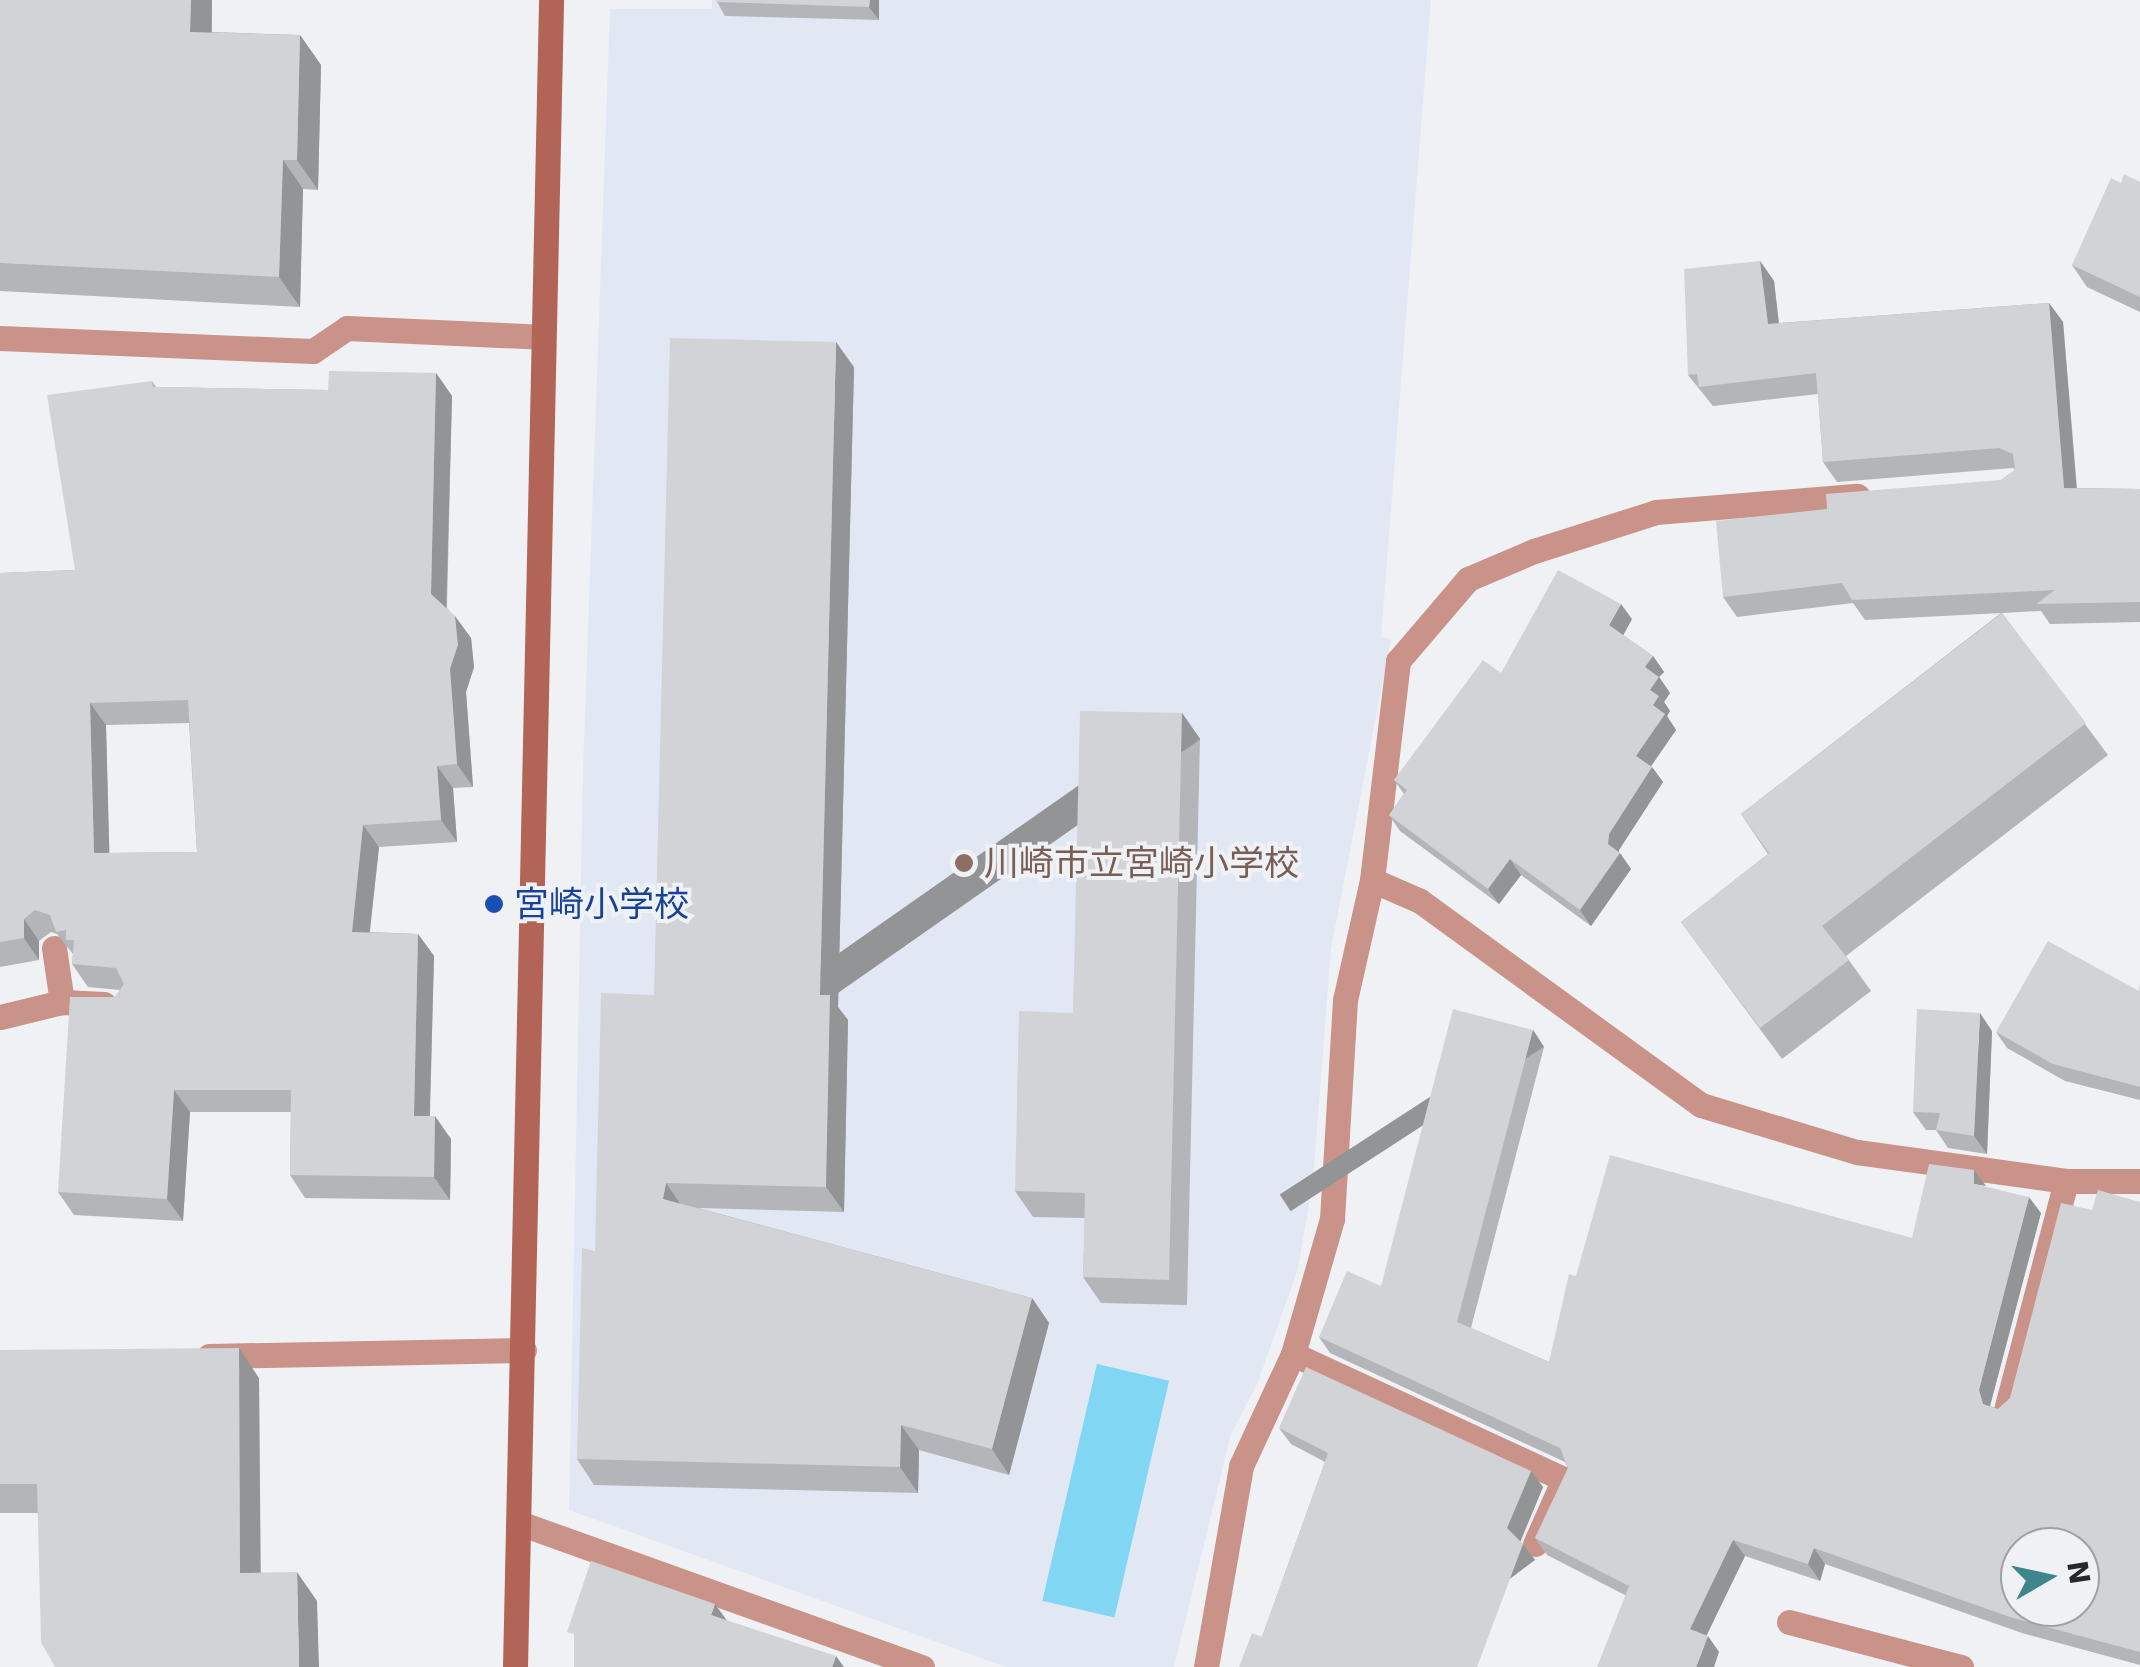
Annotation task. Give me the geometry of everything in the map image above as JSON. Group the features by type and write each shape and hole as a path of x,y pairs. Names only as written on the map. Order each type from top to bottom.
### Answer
{"street":[{"path":"514,1667 522,1524 551,0"},
{"path":"0,338 313,352 347,328 542,337"},
{"path":"1206,1667 1241,1466 1294,1354 1332,1219 1346,1000 1372,880 1398,660 1468,579 1656,512 1889,493"},
{"path":"1372,880 1420,901 1701,1105 1856,1152 2066,1181 2140,1181"},
{"path":"54,948 62,1002"},
{"path":"0,1017 62,1002 124,1006"},
{"path":"2006,1410 2066,1181"},
{"path":"175,1357 524,1350"},
{"path":"1294,1354 1564,1480 1534,1544"},
{"path":"522,1524 922,1667"},
{"path":"1789,1622 1961,1667"}],"shaded area":[{"name":"川崎市立宮崎小学校","path":"712,0 1431,0 1381,637 1391,639 1331,949 1313,1181 1298,1269 1258,1382 1231,1434 1174,1667 1006,1667 569,1510 583,770 610,9 712,9"}],"water":[{"path":"1097,1364 1169,1381 1114,1617 1042,1601"}],"building":[{"path":"0,0 191,0 190,32 300,35 297,160 283,160 279,277 0,263"},
{"path":"716,0 870,0 869,7"},
{"path":"2124,174 2140,182 2140,297 2072,265 2111,178 2121,183"},
{"path":"1760,261 1768,324 2049,303 2064,488 2140,489 2140,602 2036,604 2055,590 1852,600 1842,583 1723,597 1716,521 1827,509 1826,494 2001,480 2015,470 2013,454 1999,448 1823,462 1816,373 1699,387 1697,374 1688,375 1684,269"},
{"path":"670,338 836,342 820,995 830,995 826,1187 666,1183 663,1199 1032,1298 992,1449 901,1425 900,1467 577,1459 582,1248 595,1251 601,993 654,995"},
{"path":"329,371 436,373 431,594 455,616 458,645 450,669 457,764 437,766 441,820 363,825 352,932 418,934 414,1116 435,1116 434,1177 290,1175 291,1090 174,1090 167,1199 58,1192 70,997 115,997 124,984 116,968 72,964 74,940 66,940 66,930 56,932 50,915 35,910 24,919 24,938 0,942 0,573 75,570 47,395 152,381 153,387 328,390","holes":["188,700 197,852 94,853 90,703"]},
{"path":"1558,570 1621,604 1609,625 1653,656 1645,667 1659,677 1650,690 1659,696 1653,705 1665,714 1636,756 1652,767 1609,834 1608,844 1620,853 1580,910 1510,859 1488,889 1389,815 1407,790 1394,780 1483,660 1501,673"},
{"path":"2002,613 2086,723 1822,926 1849,960 1760,1028 1681,922 1769,853 1741,814"},
{"path":"1080,711 1182,713 1169,1280 1083,1277 1085,1193 1015,1191 1019,1011 1073,1013"},
{"path":"2048,941 2139,991 2140,986 2140,1087 2053,1064 1996,1032"},
{"path":"1453,1009 1533,1030 1457,1322 1549,1362 1569,1274 1576,1276 1610,1155 1912,1238 1929,1164 1974,1170 1974,1184 2029,1197 1979,1390 1983,1404 1998,1409 2010,1398 2061,1203 2092,1210 2098,1190 2140,1202 2140,1652 2047,1627 2100,1627 2100,1527 2000,1527 2000,1613 1814,1548 1808,1564 1733,1540 1690,1629 1708,1636 1696,1667 1597,1667 1629,1586 1535,1538 1568,1468 1560,1448 1319,1337 1347,1271 1381,1286"},
{"path":"1917,1009 1980,1013 1974,1136 1936,1130 1940,1113 1913,1112"},
{"path":"239,1348 240,1573 297,1572 299,1667 55,1667 41,1642 37,1484 0,1484 0,1350"},
{"path":"1306,1367 1531,1471 1507,1528 1523,1544 1477,1667 1239,1667 1252,1633 1262,1637 1328,1453 1279,1428"},
{"path":"591,1561 715,1604 711,1615 836,1656 832,1667 574,1667 574,1634 567,1632"}],"place":[{"name":"川崎市立宮崎小学校","path":"964,863"},
{"name":"宮崎小学校","path":"494,904"}]}
